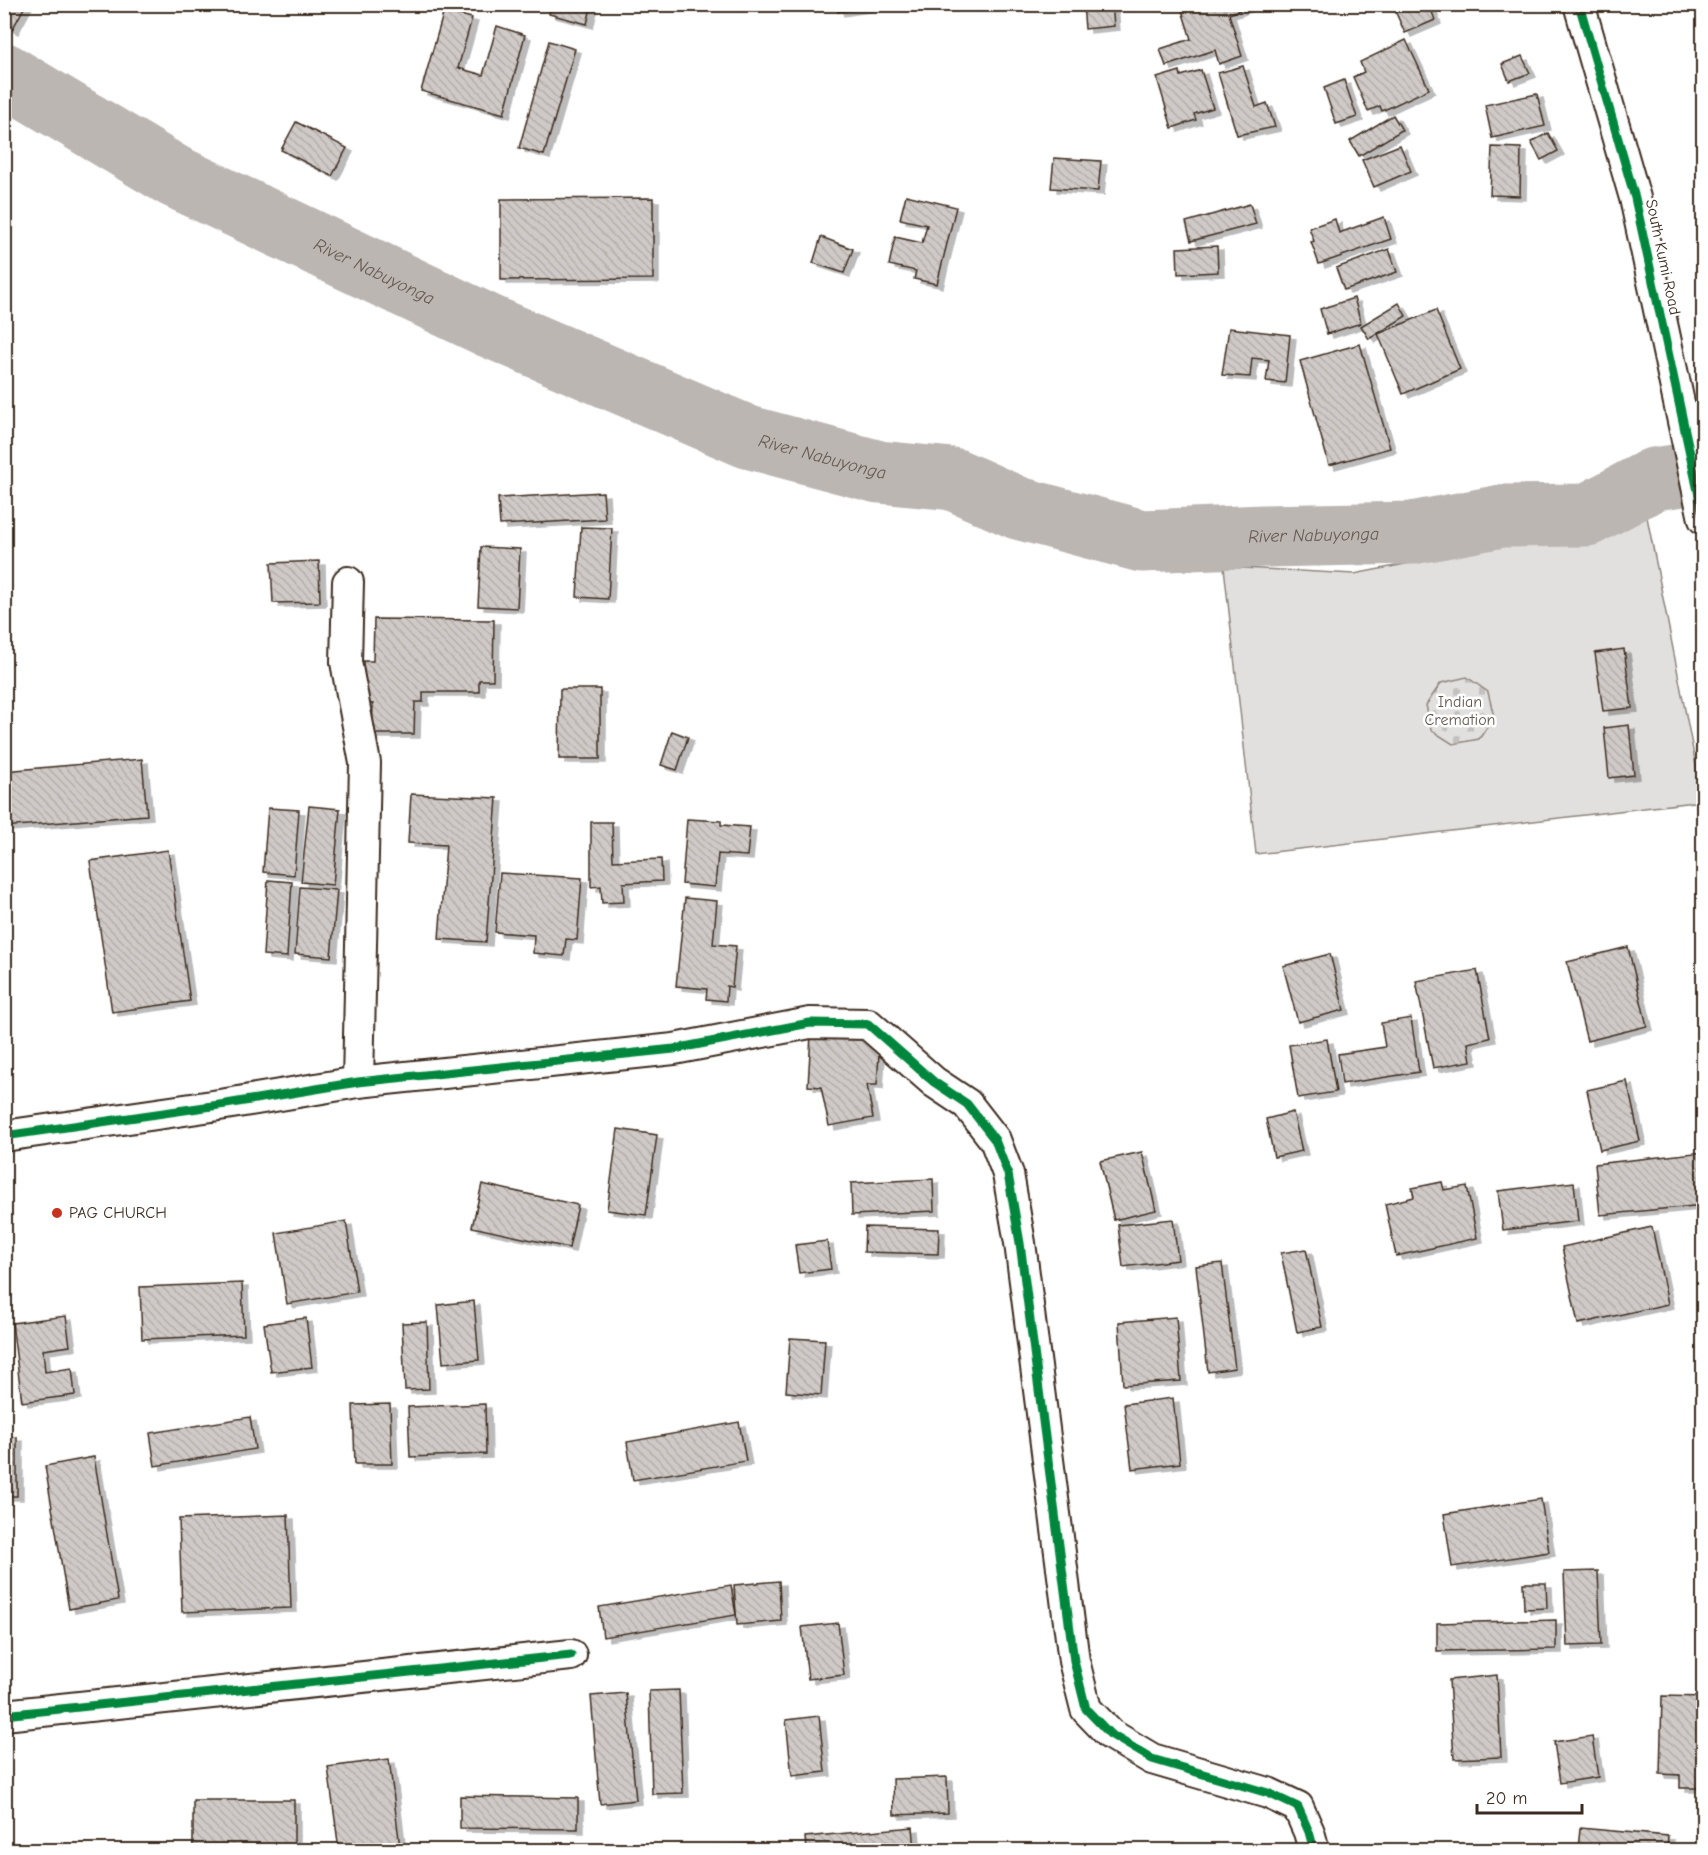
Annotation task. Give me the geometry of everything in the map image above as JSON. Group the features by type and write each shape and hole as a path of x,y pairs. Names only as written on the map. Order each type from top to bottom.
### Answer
{"street":[{"name":"South Kumi Road","path":"1579,4 1635,198 1704,519"},
{"path":"348,582 346,662 365,763 358,1082"},
{"path":"4,1136 358,1082 674,1049 810,1023 868,1024 934,1082 966,1104 995,1140 1008,1174 1020,1243 1074,1661 1086,1709 1110,1734 1152,1759 1268,1792 1298,1807 1314,1851"},
{"path":"4,1715 571,1655"}],"green space":[{"path":"1647,517 1703,801 1256,854 1224,567 1354,574"},
{"name":"Indian Cremation","path":"1467,677 1488,692 1494,717 1479,739 1453,744 1431,730 1426,705 1441,683"}],"building":[{"path":"4,4 26,4 12,30 4,26"},
{"path":"551,4 592,4 587,24 549,14"},
{"path":"837,4 875,4 875,6 838,12"},
{"path":"1083,4 1112,4 1114,26 1085,29"},
{"path":"1180,4 1247,4 1248,7 1229,14 1242,56 1219,64 1215,50 1166,66 1160,49 1191,39"},
{"path":"1392,4 1429,4 1435,20 1405,33"},
{"path":"444,11 472,18 458,68 483,75 497,26 525,35 504,114 421,91"},
{"path":"1406,40 1429,89 1382,111 1380,106 1368,111 1353,77 1364,72 1360,62"},
{"path":"549,41 575,49 544,155 519,148"},
{"path":"1522,56 1530,73 1509,81 1502,64"},
{"path":"1243,66 1256,107 1267,103 1275,127 1237,135 1218,73"},
{"path":"1201,70 1213,108 1194,114 1196,120 1172,128 1157,78 1180,71 1181,76"},
{"path":"1344,80 1357,117 1336,124 1324,88"},
{"path":"1537,94 1545,126 1492,138 1485,105"},
{"path":"1393,115 1402,130 1359,156 1350,141"},
{"path":"296,122 347,148 332,176 281,150"},
{"path":"1548,133 1558,151 1541,160 1531,142"},
{"path":"1400,145 1411,171 1374,187 1362,160"},
{"path":"1492,147 1521,148 1520,196 1490,195"},
{"path":"1054,158 1101,161 1098,191 1051,188"},
{"path":"906,195 956,207 937,284 914,279 916,271 889,265 895,237 922,243 927,225 900,219"},
{"path":"653,198 653,279 501,280 501,199"},
{"path":"1250,204 1256,224 1191,241 1186,222"},
{"path":"1384,217 1391,239 1319,264 1311,242 1314,241 1309,228 1335,219 1339,233"},
{"path":"821,237 853,249 844,273 813,263"},
{"path":"1217,246 1218,272 1178,274 1177,248"},
{"path":"1389,249 1397,272 1344,290 1336,268"},
{"path":"1354,298 1361,323 1327,334 1320,309"},
{"path":"1399,303 1406,316 1369,339 1361,326"},
{"path":"1436,310 1460,369 1403,394 1378,334"},
{"path":"1229,328 1290,335 1285,383 1266,381 1269,360 1252,358 1250,377 1222,375"},
{"path":"1360,344 1390,448 1329,465 1300,361"},
{"path":"603,492 605,519 500,525 498,498"},
{"path":"581,527 612,528 608,599 577,597"},
{"path":"481,547 520,549 517,608 478,606"},
{"path":"319,561 320,602 273,603 271,563"},
{"path":"374,619 494,620 493,680 479,680 479,692 423,692 423,702 415,702 414,734 372,734 373,704 362,703 363,661 373,661"},
{"path":"1624,649 1632,708 1603,711 1595,653"},
{"path":"560,689 600,689 600,759 559,759"},
{"path":"1629,725 1634,775 1609,778 1604,728"},
{"path":"672,731 688,737 677,770 661,765"},
{"path":"142,759 147,815 4,827 4,771"},
{"path":"411,794 497,798 486,942 439,939 446,845 408,843"},
{"path":"309,806 340,809 333,885 301,882"},
{"path":"268,808 299,810 294,875 263,872"},
{"path":"687,819 721,821 721,825 750,827 747,856 718,854 715,887 682,884"},
{"path":"591,822 612,822 613,861 661,859 662,881 623,883 624,902 602,903 601,886 591,887"},
{"path":"168,850 190,1001 112,1012 90,861"},
{"path":"500,873 582,878 577,940 566,939 564,956 533,953 534,935 495,932"},
{"path":"268,880 292,882 287,957 263,955"},
{"path":"300,887 337,890 331,957 295,954"},
{"path":"685,898 717,901 713,944 736,946 732,987 727,986 726,1001 706,999 707,989 676,986"},
{"path":"1628,947 1647,1026 1587,1041 1567,962"},
{"path":"1330,954 1344,1010 1298,1022 1283,966"},
{"path":"1477,970 1490,1038 1468,1043 1471,1061 1433,1068 1416,981"},
{"path":"1411,1018 1419,1072 1342,1084 1338,1054 1385,1047 1381,1023"},
{"path":"811,1035 880,1039 877,1085 867,1085 873,1118 829,1126 821,1087 808,1086"},
{"path":"1327,1039 1336,1092 1298,1098 1289,1045"},
{"path":"1627,1081 1640,1141 1600,1150 1587,1090"},
{"path":"1293,1112 1302,1151 1274,1157 1266,1119"},
{"path":"618,1129 657,1135 646,1215 607,1210"},
{"path":"1142,1152 1156,1210 1114,1220 1100,1161"},
{"path":"1704,1152 1704,1205 1600,1215 1595,1164"},
{"path":"933,1179 934,1211 852,1215 851,1183"},
{"path":"1442,1182 1444,1190 1467,1186 1477,1238 1396,1256 1385,1204 1414,1197 1412,1188"},
{"path":"1574,1182 1578,1221 1503,1230 1498,1191"},
{"path":"482,1184 578,1205 569,1248 472,1227"},
{"path":"1173,1219 1178,1260 1123,1267 1118,1225"},
{"path":"346,1221 357,1292 287,1304 276,1233"},
{"path":"865,1227 939,1229 938,1254 864,1252"},
{"path":"1652,1227 1668,1304 1578,1324 1562,1247"},
{"path":"827,1241 831,1269 799,1273 795,1245"},
{"path":"1306,1249 1322,1327 1297,1332 1281,1253"},
{"path":"1222,1263 1235,1368 1208,1372 1196,1266"},
{"path":"242,1283 244,1335 142,1339 140,1287"},
{"path":"474,1301 479,1360 443,1363 438,1305"},
{"path":"66,1316 70,1346 43,1350 45,1372 72,1368 75,1395 22,1402 12,1323"},
{"path":"1176,1317 1181,1381 1123,1385 1119,1322"},
{"path":"306,1318 312,1367 271,1372 264,1324"},
{"path":"427,1322 429,1389 405,1390 402,1323"},
{"path":"790,1338 825,1340 821,1395 786,1392"},
{"path":"1173,1398 1180,1463 1132,1469 1124,1404"},
{"path":"390,1404 392,1464 355,1464 353,1405"},
{"path":"485,1404 486,1454 410,1457 408,1407"},
{"path":"250,1417 255,1449 155,1466 150,1433"},
{"path":"739,1422 746,1461 633,1480 627,1442"},
{"path":"17,1437 17,1496 4,1496 4,1438"},
{"path":"94,1457 118,1600 69,1609 45,1466"},
{"path":"1541,1499 1549,1552 1452,1567 1444,1514"},
{"path":"288,1515 291,1608 182,1612 179,1519"},
{"path":"1598,1571 1601,1645 1567,1646 1564,1572"},
{"path":"779,1581 781,1621 737,1625 734,1585"},
{"path":"1523,1583 1546,1583 1547,1608 1524,1609"},
{"path":"731,1585 736,1615 603,1637 599,1607"},
{"path":"1556,1620 1556,1649 1437,1651 1437,1623"},
{"path":"838,1623 844,1675 808,1679 802,1627"},
{"path":"1497,1675 1501,1757 1454,1759 1449,1680"},
{"path":"679,1690 683,1793 652,1794 649,1691"},
{"path":"626,1693 636,1800 600,1804 591,1696"},
{"path":"1662,1696 1704,1697 1704,1788 1680,1788 1680,1775 1660,1774"},
{"path":"819,1716 825,1772 792,1776 786,1720"},
{"path":"1592,1736 1598,1777 1560,1783 1554,1742"},
{"path":"389,1759 400,1847 339,1850 328,1767"},
{"path":"947,1777 948,1813 894,1815 893,1779"},
{"path":"460,1796 578,1798 578,1829 460,1828"},
{"path":"193,1800 294,1800 294,1850 193,1850"},
{"path":"913,1827 915,1850 806,1850 805,1837"},
{"path":"1580,1828 1668,1836 1667,1850 1578,1850"},
{"path":"753,1844 754,1850 620,1850 620,1849"}],"waterway":[{"name":"River Nabuyonga","path":"4,74 174,176 489,326 748,437 879,472 953,479 1018,508 1142,541 1412,533 1502,516 1587,515 1654,479 1704,472"}],"cycle path":[{"path":"1579,4 1635,198 1704,519"},
{"path":"4,1136 226,1104 358,1082 674,1049 810,1023 868,1024 934,1082 967,1104 995,1140 1008,1174 1020,1243 1074,1661 1086,1709 1110,1734 1152,1759 1268,1793 1298,1807 1314,1850"},
{"path":"4,1715 571,1655"}],"place":[{"name":"PAG CHURCH","path":"57,1213"}]}
